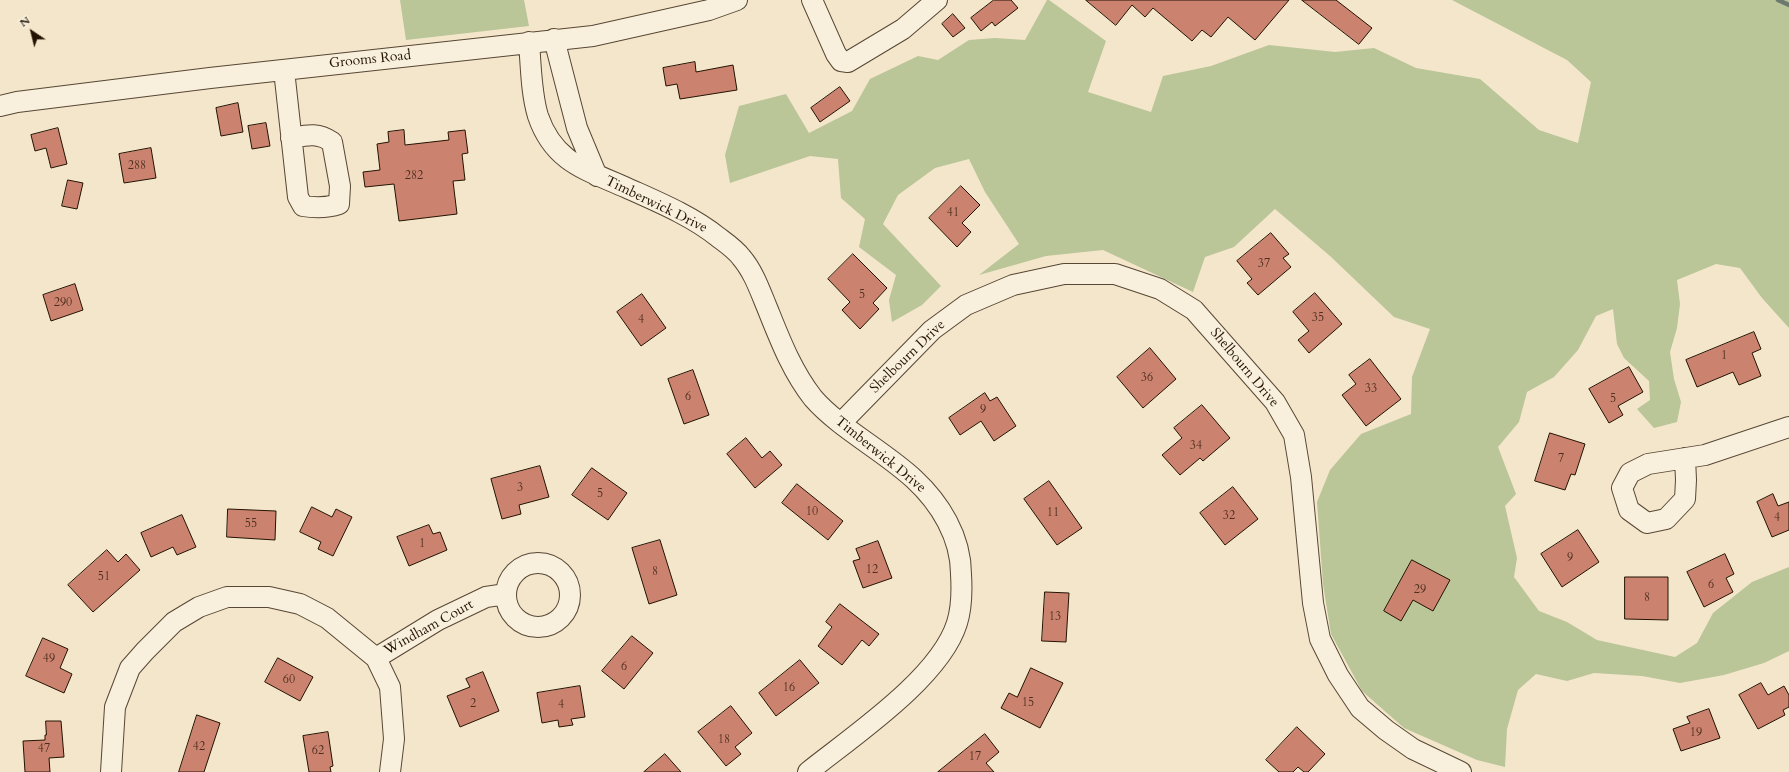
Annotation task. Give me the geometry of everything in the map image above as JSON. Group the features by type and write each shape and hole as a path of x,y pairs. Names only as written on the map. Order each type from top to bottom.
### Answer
{"street":[{"name":"Grooms Road","path":"0,106 125,88 554,39 593,36 709,10 737,0"},
{"path":"812,0 836,54 841,61 848,62 903,29 937,0"},
{"name":"Timberwick Drive","path":"554,39 577,128 597,176"},
{"name":"Timberwick Drive","path":"529,42 538,115 546,133 562,155 579,168 626,187 702,224 740,255 753,274 788,357 802,384 817,402 841,423 914,478 933,499 949,524 958,550 961,567 962,600 957,624 947,644 929,669 910,691 808,772"},
{"path":"284,70 291,138"},
{"name":"Shelbourn Drive","path":"841,423 932,330 966,305 1013,285 1064,274 1115,274 1160,289 1194,310 1275,402 1294,435 1302,477 1313,603 1320,639 1338,675 1360,708 1386,730 1412,749 1461,772"},
{"path":"1685,458 1705,455 1789,427"},
{"name":"Windham Court","path":"376,658 438,620 486,597 506,594"},
{"path":"111,772 114,707 130,668 144,651 174,622 199,606 227,597 269,598 300,604 327,618 376,658 390,687 394,739 390,772"}],"green space":[{"path":"400,0 524,0 529,26 406,40"},
{"path":"1047,0 1106,41 1088,92 1151,112 1163,76 1211,66 1269,45 1335,52 1374,48 1416,68 1480,79 1539,130 1578,143 1591,82 1567,60 1452,0 1789,0 1789,328 1762,298 1740,268 1716,264 1677,280 1680,304 1677,328 1670,352 1674,379 1681,402 1677,422 1654,428 1637,409 1650,400 1649,381 1624,358 1617,344 1613,309 1596,316 1578,350 1554,377 1527,392 1519,422 1498,447 1516,494 1505,506 1517,558 1514,577 1539,611 1567,622 1597,640 1675,657 1697,643 1713,613 1752,582 1789,567 1789,651 1764,663 1724,675 1680,683 1642,676 1594,673 1567,681 1536,674 1518,690 1507,729 1505,767 1477,760 1404,728 1362,691 1331,634 1323,584 1317,502 1330,470 1361,434 1411,414 1412,377 1430,329 1394,317 1330,256 1275,209 1234,247 1205,257 1193,292 1103,250 1046,256 979,275 1019,244 985,192 969,159 935,168 898,195 883,224 941,286 922,305 892,322 889,300 896,275 859,247 865,219 841,198 838,159 810,156 730,183 725,155 739,106 786,94 809,133 852,111 870,79 918,56 938,60 969,40 995,38 1025,40"}],"building":[{"path":"994,0 1011,0 1018,8 995,26 992,22 981,31 971,18"},
{"path":"1086,0 1289,0 1255,40 1228,17 1211,37 1202,30 1192,41 1153,8 1145,17 1132,5 1116,25"},
{"path":"1302,0 1336,0 1372,28 1359,44"},
{"path":"953,14 965,28 953,37 942,24"},
{"path":"695,62 696,72 733,65 737,90 680,99 677,84 666,86 663,68"},
{"path":"840,87 850,101 820,122 811,108"},
{"path":"238,103 243,132 221,136 216,108"},
{"path":"266,123 270,146 252,149 248,126"},
{"path":"58,128 67,164 51,168 46,148 35,151 31,135"},
{"path":"404,130 405,145 449,140 448,132 465,130 468,153 462,154 465,180 453,181 457,214 399,221 394,184 365,187 363,172 380,170 377,144 389,142 388,132"},
{"path":"151,148 156,178 124,183 119,154"},
{"path":"68,180 83,183 77,209 62,206"},
{"path":"961,186 980,205 962,223 971,232 957,247 929,218"},
{"path":"1271,233 1289,254 1283,258 1291,267 1258,295 1247,283 1252,279 1237,261"},
{"path":"853,254 887,288 873,303 879,309 860,329 842,310 850,302 828,279"},
{"path":"75,284 83,310 51,321 43,295"},
{"path":"1315,293 1342,324 1309,353 1298,340 1309,331 1293,312"},
{"path":"642,294 666,328 641,346 617,312"},
{"path":"1754,332 1761,349 1752,353 1761,376 1739,385 1733,372 1697,387 1686,360"},
{"path":"1150,348 1176,379 1143,408 1117,377"},
{"path":"1370,359 1401,399 1366,426 1342,395 1356,384 1349,375"},
{"path":"1629,367 1643,392 1618,406 1623,415 1609,423 1589,389"},
{"path":"693,370 709,415 684,424 668,379"},
{"path":"985,393 990,401 997,397 1016,426 994,441 981,421 960,435 949,418"},
{"path":"1202,405 1230,438 1203,461 1200,458 1180,475 1162,455 1182,438 1174,428"},
{"path":"1550,433 1585,444 1575,475 1571,474 1565,490 1535,481"},
{"path":"746,438 762,458 770,451 782,465 755,488 727,454"},
{"path":"540,466 549,497 519,505 521,514 502,519 491,479"},
{"path":"592,468 627,493 608,520 572,495"},
{"path":"1049,481 1082,528 1057,545 1024,499"},
{"path":"797,484 843,521 828,540 782,503"},
{"path":"1233,487 1258,519 1225,545 1200,513"},
{"path":"1773,494 1778,506 1789,502 1789,530 1772,537 1757,502"},
{"path":"312,507 332,517 336,509 352,517 333,556 318,549 321,542 300,532"},
{"path":"228,509 276,511 275,540 227,537"},
{"path":"182,515 196,547 177,555 173,547 151,557 141,533"},
{"path":"429,525 433,534 440,532 447,550 409,566 397,537"},
{"path":"1578,530 1599,562 1562,587 1541,554"},
{"path":"660,540 677,595 649,604 632,548"},
{"path":"878,541 892,578 863,588 853,561 860,559 856,549"},
{"path":"107,550 118,562 126,554 140,570 93,612 68,585"},
{"path":"1725,554 1734,574 1726,578 1733,592 1704,607 1687,572"},
{"path":"1412,560 1450,580 1433,611 1413,600 1401,621 1384,611"},
{"path":"1625,577 1668,577 1668,620 1625,619"},
{"path":"1045,592 1069,593 1066,642 1042,641"},
{"path":"840,604 879,634 869,646 862,640 842,665 818,646 832,627 826,622"},
{"path":"632,636 653,653 624,689 602,671"},
{"path":"43,638 68,649 60,668 72,674 64,693 26,676"},
{"path":"278,658 313,677 300,701 265,682"},
{"path":"800,660 819,683 776,716 759,693"},
{"path":"1031,668 1063,683 1040,728 1001,708 1009,693 1017,697"},
{"path":"483,672 499,711 460,727 447,696 470,687 466,679"},
{"path":"1761,683 1768,695 1784,686 1789,695 1789,707 1783,710 1785,715 1758,729 1739,695"},
{"path":"580,686 585,717 571,719 573,725 559,727 558,720 542,723 537,693"},
{"path":"731,706 752,733 735,747 741,754 726,766 698,732"},
{"path":"1709,709 1720,738 1681,751 1673,729 1690,723 1687,717"},
{"path":"197,715 220,723 204,772 179,772"},
{"path":"46,721 61,721 64,757 49,758 50,772 25,772 23,741 45,740"},
{"path":"1297,727 1325,754 1308,772 1304,772 1298,767 1293,772 1279,772 1266,760"},
{"path":"328,732 333,766 330,767 331,772 309,772 303,736"},
{"path":"985,734 999,752 986,763 994,772 938,772"},
{"path":"665,754 681,772 644,772"}],"waterway":[{"path":"1778,0 1789,5"}]}
